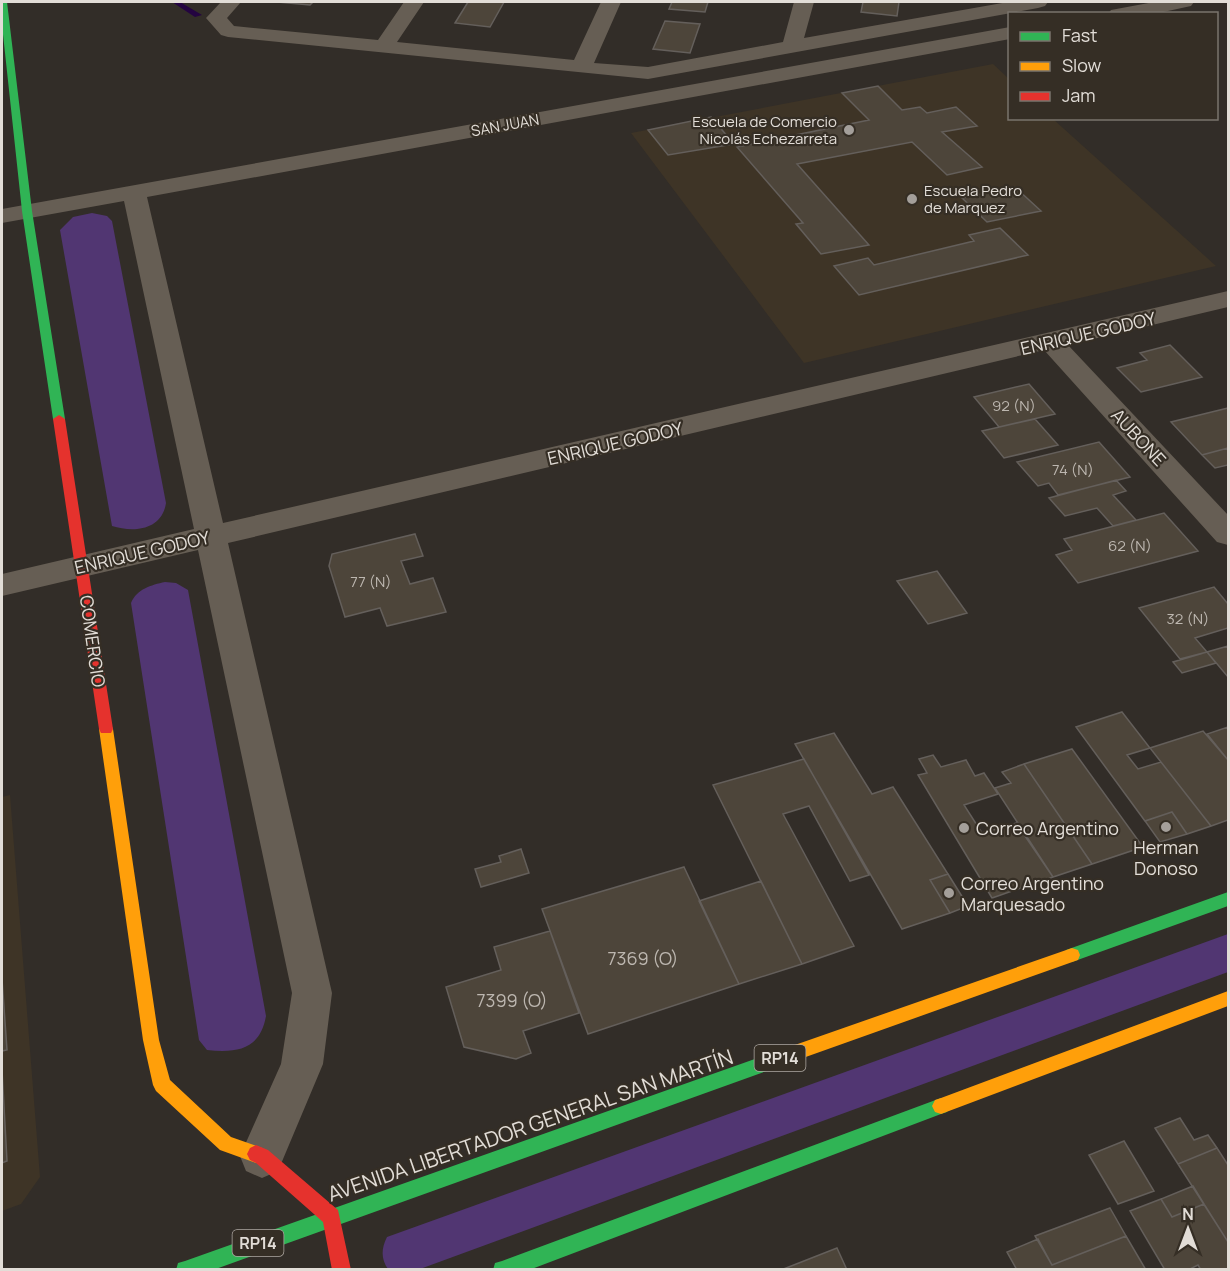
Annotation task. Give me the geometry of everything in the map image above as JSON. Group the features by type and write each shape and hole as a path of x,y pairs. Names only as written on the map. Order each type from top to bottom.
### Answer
{"street":[{"name":"COMERCIO","path":"3,2 27,211 82,566 151,1040 162,1085 226,1144 262,1156 331,1217"},
{"path":"231,2 216,18 228,31 648,72 1000,5 1038,2"},
{"path":"384,47 414,2"},
{"path":"580,67 611,2"},
{"path":"792,46 804,2"},
{"path":"1129,12 1184,2"},
{"name":"SAN JUAN","path":"2,216 1008,33"},
{"path":"134,192 312,993 302,1064 262,1156"},
{"name":"ENRIQUE GODOY","path":"2,585 1228,299"},
{"name":"AUBONE","path":"1050,342 1228,534"},
{"name":"AVENIDA LIBERTADOR GENERAL SAN MARTÍN","path":"185,1269 1228,899"},
{"path":"502,1269 1228,999"},
{"path":"331,1217 342,1269"}],"shaded area":[{"name":"Escuela Pedro de Marquez","path":"993,64 1008,78 1008,120 1054,120 1216,266 804,363 631,133"},
{"path":"92,213 107,216 112,221 166,503 159,519 153,524 138,529 112,526 60,230 73,217"},
{"path":"165,582 176,583 188,590 266,1016 263,1027 253,1042 237,1050 207,1050 199,1040 131,603 141,591"},
{"path":"10,795 40,1177 21,1204 2,1211 2,797"},
{"path":"1228,934 1228,972 420,1269 388,1269 384,1261 383,1250 387,1237"}],"building":[{"path":"277,2 313,2 310,5"},
{"path":"468,2 504,2 490,27 455,23"},
{"path":"672,2 708,2 705,12 669,9"},
{"path":"863,2 899,2 897,16 861,12"},
{"path":"665,21 700,24 690,53 653,49"},
{"path":"878,86 902,110 920,107 927,113 956,107 977,126 942,132 982,167 947,175 912,142 797,164 869,245 821,254 796,224 803,223 737,147 869,120 842,93"},
{"path":"711,117 734,144 668,155 648,130"},
{"path":"1015,187 1041,211 987,222 962,198"},
{"path":"1000,228 1028,255 859,295 834,266 868,258 874,265 974,241 969,235"},
{"path":"1170,345 1202,377 1141,392 1117,368 1147,360 1140,353"},
{"path":"1029,384 1055,414 999,427 974,397"},
{"path":"1228,408 1228,448 1202,455 1171,422"},
{"path":"1035,419 1058,445 1004,458 982,431"},
{"path":"1099,442 1130,477 1058,495 1049,483 1038,486 1017,462"},
{"path":"1228,448 1228,465 1215,468 1202,455"},
{"path":"1116,480 1126,491 1113,495 1136,520 1113,526 1097,508 1065,516 1049,498"},
{"path":"1164,513 1198,551 1078,583 1056,555 1072,550 1064,539"},
{"path":"415,534 423,556 401,561 410,584 433,578 446,612 387,626 380,608 345,617 329,566 332,554"},
{"path":"937,571 967,613 928,624 897,581"},
{"path":"1214,587 1228,604 1228,628 1195,638 1207,652 1180,659 1139,608"},
{"path":"1228,646 1228,677 1207,652"},
{"path":"1207,652 1216,663 1182,673 1173,662"},
{"path":"1122,712 1150,748 1127,755 1138,769 1161,762 1211,826 1187,834 1172,812 1145,821 1076,727"},
{"path":"1228,727 1228,760 1207,734"},
{"path":"1203,731 1228,760 1228,820 1211,826 1150,748"},
{"path":"834,733 872,794 893,787 948,874 930,880 950,913 902,929 795,744"},
{"path":"1072,749 1143,847 1092,864 1024,764"},
{"name":"Correo Argentino","path":"933,755 941,767 966,760 975,776 984,773 998,794 964,805 982,833 1016,823 1053,877 992,898 918,775 927,773 919,759"},
{"path":"804,759 869,875 850,881 809,806 783,814 854,946 802,964 713,785"},
{"path":"1024,764 1092,864 1053,877 995,788 1011,783 1002,772"},
{"name":"Herman Donoso","path":"1172,812 1187,834 1160,842 1145,821"},
{"path":"521,849 529,873 481,887 475,869 501,862 499,856"},
{"path":"684,867 739,984 588,1034 542,909"},
{"name":"Correo Argentino Marquesado","path":"948,874 968,906 950,913 930,880"},
{"path":"761,881 802,964 739,984 699,901"},
{"path":"550,931 579,1013 523,1031 531,1053 516,1059 464,1047 446,987 501,970 494,947"},
{"path":"2,979 7,1050 2,1051"},
{"path":"2,1070 7,1161 2,1163"},
{"path":"1180,1118 1194,1140 1208,1135 1217,1148 1178,1164 1155,1128"},
{"path":"1124,1141 1154,1191 1118,1204 1089,1155"},
{"path":"1217,1148 1228,1165 1228,1242 1178,1164"},
{"path":"1193,1186 1204,1204 1172,1217 1161,1199"},
{"path":"1161,1199 1172,1217 1204,1204 1228,1242 1228,1270 1201,1270 1198,1265 1188,1270 1165,1270 1130,1211"},
{"path":"1110,1208 1126,1236 1052,1265 1035,1236"},
{"path":"1126,1236 1146,1270 1017,1270 1007,1252 1038,1239 1052,1265"},
{"path":"837,1248 847,1270 781,1270"}],"waterway":[{"path":"176,2 198,15"}],"traffic: fast":[{"path":"3,2 27,211 59,419"},
{"path":"1072,955 1228,899"},
{"path":"185,1270 772,1061"},
{"path":"502,1270 941,1106"}],"traffic: slow":[{"path":"106,729 151,1040 162,1085 226,1144 256,1154"},
{"path":"772,1061 1072,955"},
{"path":"941,1106 1228,999"}],"traffic: jam":[{"path":"59,419 106,729"},
{"path":"256,1154 262,1156 331,1217 342,1270"}],"place":[{"name":"Escuela de Comercio Nicolás Echezarreta","path":"849,130"},
{"name":"Escuela Pedro de Marquez","path":"912,199"},
{"name":"Herman Donoso","path":"1166,827"},
{"name":"Correo Argentino","path":"964,828"},
{"name":"Correo Argentino Marquesado","path":"949,893"}]}
